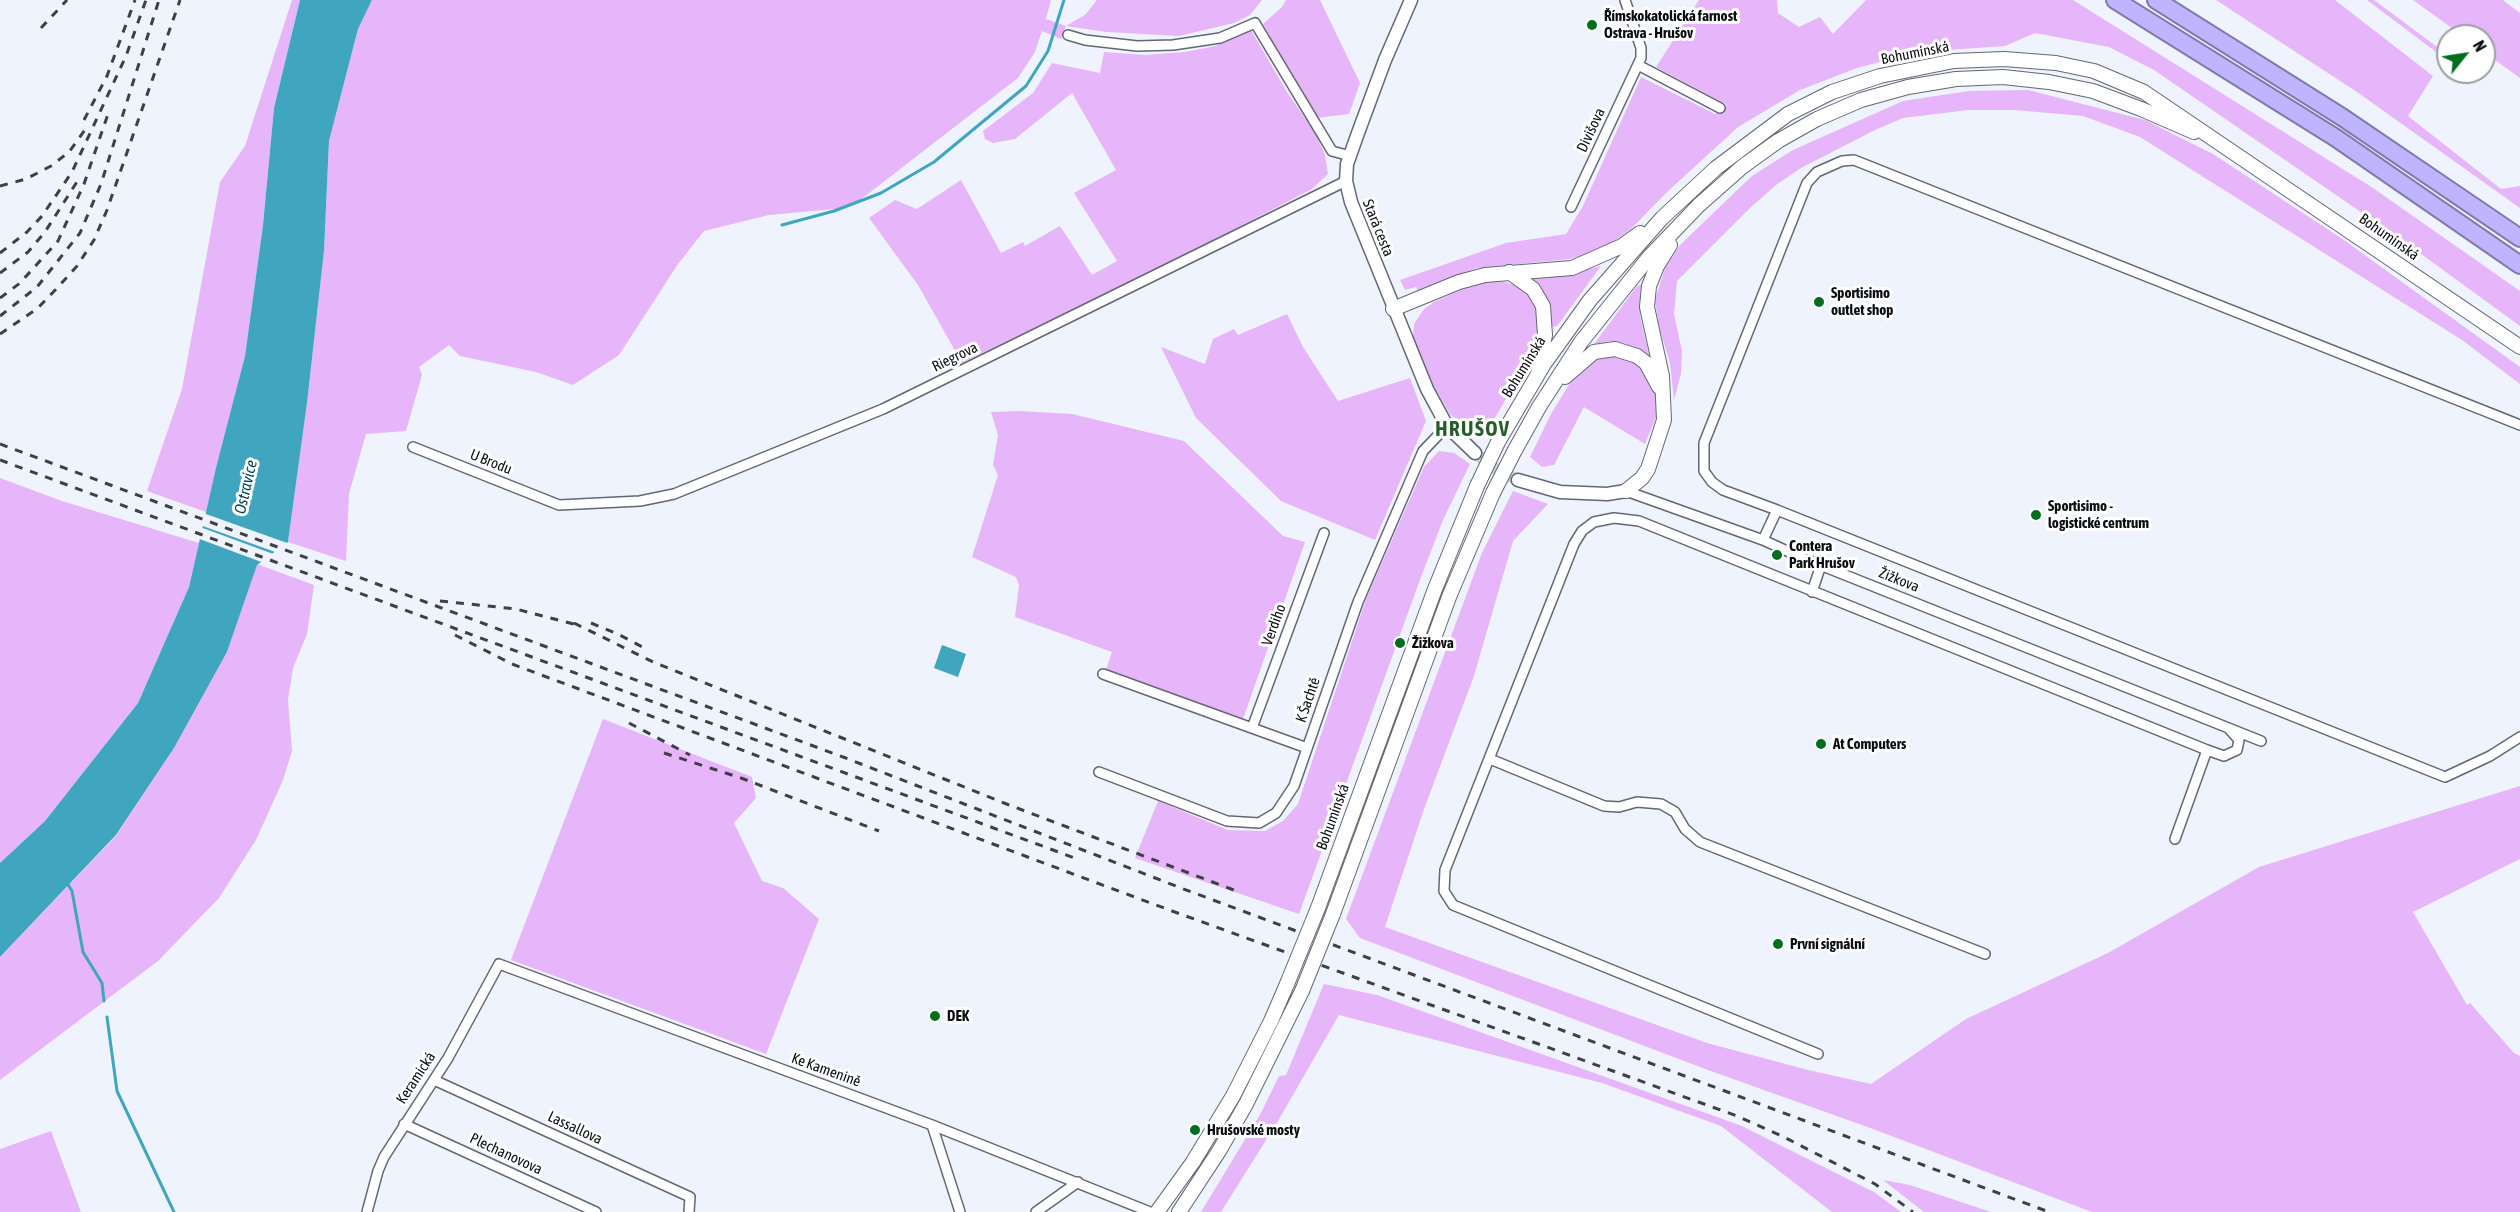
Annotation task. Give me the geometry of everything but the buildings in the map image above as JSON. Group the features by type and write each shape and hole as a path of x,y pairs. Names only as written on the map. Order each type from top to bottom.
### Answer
{"highway":[{"path":"2115,0 2336,138 2520,265"},
{"path":"2156,0 2342,117 2520,238"}],"main road":[{"name":"Bohumínská","path":"1157,1212 1192,1162 1233,1096 1271,1022 1318,908 1435,589 1477,486 1498,442 1524,397 1590,300 1662,218 1724,162 1788,114 1856,83 1905,69 1954,61 2004,59 2047,62 2075,66 2103,74 2160,101 2520,347"},
{"name":"Bohumínská","path":"1180,1210 1219,1151 1246,1104 1302,990 1333,914 1445,607 1493,493 1515,450 1539,407 1604,311 1650,256 1700,205 1760,153 1817,119 1885,93 1956,79 2003,77 2071,86 2141,109 2239,155"},
{"path":"1626,490 1642,478 1654,454 1664,420 1665,400 1662,376 1648,320 1649,286 1666,250 1700,205"},
{"path":"1394,309 1459,282 1485,274 1556,271 1572,268 1622,246 1662,218"},
{"path":"1509,272 1536,292 1545,311 1542,355 1524,397"},
{"path":"1539,407 1584,359 1594,352 1605,349 1626,351 1646,363 1665,400"}],"street":[{"name":"Stará cesta","path":"1411,0 1385,60 1350,156 1346,181 1351,202 1427,389 1447,426 1475,453"},
{"name":"Divišova","path":"1571,207 1638,65 1641,48 1625,0"},
{"path":"1068,35 1085,40 1137,46 1173,45 1220,38 1255,23 1332,151 1350,156"},
{"path":"1638,65 1720,108"},
{"path":"2520,426 1854,160 1842,161 1816,172 1807,183 1704,443 1704,471 1712,482 1723,490 2445,777 2490,756 2520,737"},
{"name":"Riegrova","path":"559,505 640,501 674,494 883,409 1346,181"},
{"name":"K Šachtě","path":"1099,772 1227,821 1259,823 1276,813 1294,786 1358,602 1423,451 1447,426"},
{"name":"U Brodu","path":"413,447 559,505"},
{"name":"Žižkova","path":"1518,480 1560,492 1607,494 1626,490 1763,540 2261,741"},
{"path":"1763,540 1777,510"},
{"path":"1818,1054 1453,905 1444,891 1445,870 1574,544 1582,531 1594,522 1614,518 1639,522 2207,750 2228,756 2239,747 2237,736 2216,721"},
{"name":"Verdiho","path":"1252,728 1324,532"},
{"path":"1812,592 1821,565"},
{"path":"1103,674 1307,748"},
{"path":"2175,839 2207,750"},
{"path":"1490,759 1604,806 1619,807 1637,802 1661,804 1675,812 1685,829 1700,842 1985,954"},
{"name":"Keramická","path":"367,1212 378,1171 404,1124 434,1080 500,964"},
{"name":"Ke Kamenině","path":"500,964 932,1125 1150,1212"},
{"name":"Lassallova","path":"434,1080 690,1197 689,1212"},
{"name":"Plechanovova","path":"404,1124 596,1212"},
{"path":"932,1125 960,1212"},
{"path":"1036,1212 1078,1182"}],"shaded area":[{"path":"292,0 300,0 274,108 263,225 245,356 206,512 147,491 182,389 220,182 245,146"},
{"path":"372,0 1051,0 1046,19 1066,26 1061,39 1042,31 1035,52 1018,78 860,200 845,208 769,215 704,231 678,264 619,355 573,385 536,372 460,356 449,345 419,367 422,375 406,431 366,434 349,494 346,561 288,542 324,251 329,141 358,29"},
{"path":"1097,0 1262,0 1250,15 1234,23 1179,36 1107,32 1066,26 1085,15"},
{"path":"1286,0 1320,0 1360,83 1349,114 1316,118 1263,24 1282,7"},
{"path":"1699,0 1777,0 1778,13 1799,27 1820,17 1833,34 1866,0 2073,0 2373,188 2520,291 2520,326 2406,243 2154,70 2109,47 2035,33 2005,46 1933,51 1899,57 1857,68 1800,90 1738,127 1666,193 1631,229 1602,250 1570,259 1477,268 1418,291 1416,287 1405,290 1400,280 1506,243 1566,234 1583,206 1641,77 1715,114 1727,105 1656,67"},
{"path":"2216,0 2335,0 2433,76 2408,116 2501,189 2520,186 2520,208 2357,92"},
{"path":"2367,0 2374,0 2436,46 2436,52"},
{"path":"2413,0 2503,0 2520,13 2520,78 2496,61 2496,24 2446,24"},
{"path":"1251,30 1287,92 1316,134 1325,155 1328,174 1312,189 1183,256 962,363 918,285 869,218 895,200 917,209 961,180 1001,253 1023,242 1025,246 1060,226 1092,275 1117,261 1074,193 1116,170 1072,93 1015,139 993,143 985,139 983,131 1033,93 1052,63 1100,73 1104,52 1145,55 1185,52 1216,46"},
{"path":"2028,90 2145,120 2213,154 2341,238 2520,367 2520,384 2462,340 2140,137 2083,116 2014,110 1968,110 1903,118 1875,130 1801,168 1776,185 1750,208 1677,281 1674,314 1682,351 1681,374 1674,400 1670,363 1659,327 1655,300 1665,268 1680,245 1752,176 1793,150 1903,101 1969,91"},
{"path":"1601,266 1557,326 1552,327 1550,310 1526,278 1572,273"},
{"path":"1491,281 1517,286 1532,296 1538,308 1541,327 1538,345 1483,438 1469,434 1450,414 1427,374 1413,341 1414,324 1424,309 1467,287"},
{"path":"1641,285 1640,316 1650,359 1626,344 1610,341 1594,344 1637,286"},
{"path":"1287,314 1303,347 1338,401 1410,378 1426,421 1375,540 1281,501 1196,418 1161,347 1205,364 1213,339 1234,329 1238,335"},
{"path":"1618,355 1634,362 1649,377 1656,396 1656,417 1645,444 1584,407 1554,465 1542,467 1530,457 1551,414 1573,378 1594,359"},
{"path":"991,412 1072,414 1184,441 1283,536 1305,542 1242,722 1106,670 1112,652 1015,617 1019,585 1016,577 972,557 998,475 993,465 998,435"},
{"path":"1439,451 1454,453 1470,464 1443,520 1421,577 1299,914 1135,858 1158,801 1228,830 1265,831 1283,821 1298,804 1366,599 1424,467"},
{"path":"0,478 62,501 199,543 189,587 138,703 45,821 0,863"},
{"path":"1513,491 1548,504 1513,541 1474,676 1424,809 1385,927 1707,1043 1871,1084 1966,1019 2108,953 2259,867 2520,786 2520,859 2413,912 2467,1005 2470,1003 2514,1053 2520,1056 2520,1212 2092,1212 1360,938 1346,919 1482,553"},
{"path":"257,564 314,585 307,634 293,668 288,700 292,751 283,780 256,840 219,898 158,961 0,1080 0,957 116,836 174,748 227,652"},
{"path":"603,719 752,777 756,798 734,823 762,881 783,888 819,919 766,1054 511,960"},
{"path":"1324,984 1377,995 1742,1126 1874,1192 1901,1212 1832,1212 1721,1126 1602,1083 1339,1015 1278,1121 1221,1212 1201,1212 1261,1113 1279,1076 1286,1075"},
{"path":"51,1131 81,1212 0,1212 0,1149"},
{"path":"1883,1180 1910,1185 1991,1212 1924,1212"}],"water":[{"name":"Ostravice","path":"300,0 372,0 358,29 329,141 324,251 288,542 257,565 227,652 174,748 116,835 0,957 0,863 45,821 138,703 189,587 245,356 263,225 274,108"},
{"path":"942,645 966,654 958,677 934,668"}],"pier":[{"path":"203,513 290,544 278,553 200,525"},
{"path":"200,527 276,555 264,563 197,538"}],"waterway":[{"path":"782,225 834,211 881,193 934,162 1026,86 1048,51 1064,0"},
{"path":"67,883 72,891 83,952 102,983 104,1001"},
{"path":"107,1017 117,1091 174,1212"}],"tunnel":[{"path":"1475,453 1497,470 1518,480"}],"railway":[{"path":"41,28 67,0"},
{"path":"84,120 107,76 135,0"},
{"path":"0,253 27,232 42,216 72,172 126,56 146,0"},
{"path":"0,316 37,287 80,233 101,184 159,0"},
{"path":"0,334 38,308 77,266 94,240 107,210 180,0"},
{"path":"0,298 20,283 58,241 84,184 108,114"},
{"path":"0,186 26,179 51,166 69,152 87,127"},
{"path":"0,273 28,252 45,232 80,177"},
{"path":"0,444 843,757 1181,888 2049,1212"},
{"path":"0,460 1080,860"},
{"path":"440,601 516,609 581,626"},
{"path":"574,623 653,662 1009,805 1239,892"},
{"path":"591,623 648,650"},
{"path":"455,635 512,664 1172,911 1737,1116 1782,1136 1875,1184 1913,1212"},
{"path":"629,723 690,755"},
{"path":"664,753 741,778 879,831"}],"place":[{"name":"Římskokatolická farnost Ostrava - Hrušov","path":"1592,25"},
{"name":"Sportisimo outlet shop","path":"1819,302"},
{"name":"Sportisimo - logistické centrum","path":"2036,515"},
{"name":"Contera Park Hrušov","path":"1777,555"},
{"name":"Žižkova","path":"1400,643"},
{"name":"At Computers","path":"1821,744"},
{"name":"První signální","path":"1778,944"},
{"name":"DEK","path":"935,1016"},
{"name":"Hrušovské mosty","path":"1195,1130"}],"district":[{"name":"HRUŠOV","path":"1473,429"}]}
